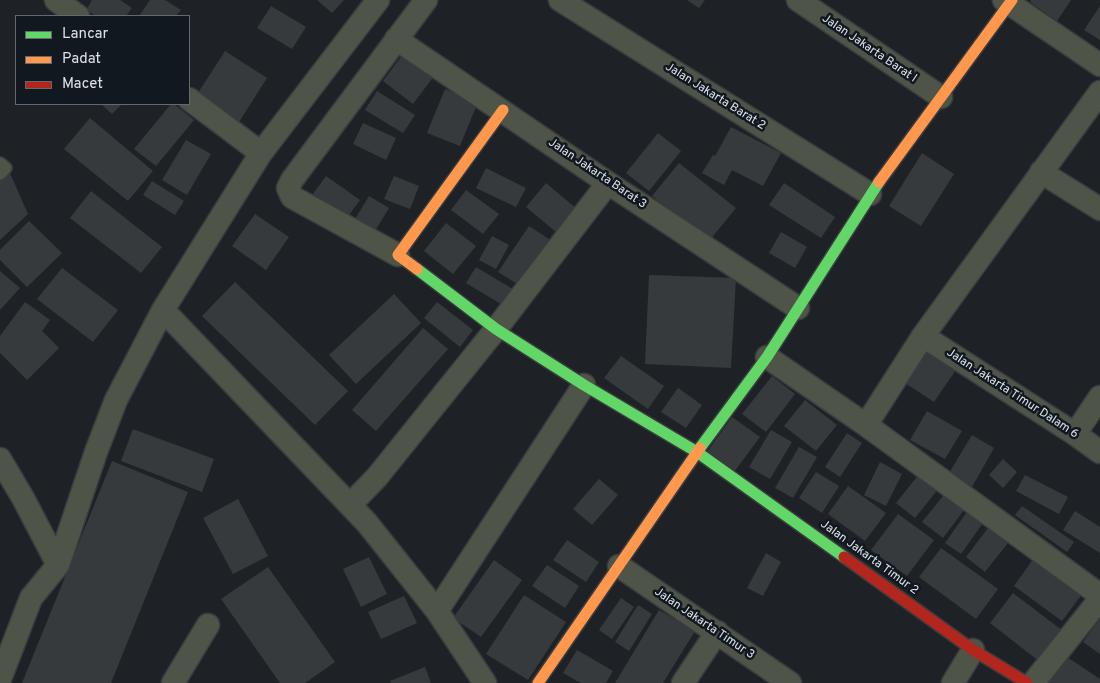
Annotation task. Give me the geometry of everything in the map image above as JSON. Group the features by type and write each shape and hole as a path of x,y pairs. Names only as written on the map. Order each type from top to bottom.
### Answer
{"street":[{"path":"56,0 77,15"},
{"path":"0,679 31,598 58,565 96,452 113,409 163,310 261,152 378,0"},
{"path":"426,0 292,180 288,188 292,197 398,255 503,110"},
{"name":"Jalan Jakarta Barat 2","path":"560,0 870,194"},
{"name":"Jalan Jakarta Barat I","path":"798,0 940,97"},
{"path":"538,683 697,452 767,357 870,194 1009,1 1100,66"},
{"name":"Jalan Jakarta Barat 3","path":"396,39 608,183 798,308"},
{"path":"866,425 924,336 1100,92"},
{"path":"190,100 261,152"},
{"path":"1041,172 1100,209"},
{"path":"350,505 377,477 496,329 608,183"},
{"name":"Jalan Jakarta Timur 2","path":"398,255 496,329 584,385 697,452 973,650 1027,683"},
{"path":"163,310 350,505 437,611 485,683"},
{"name":"Jalan Jakarta Timur Dalam 6","path":"924,336 1100,452"},
{"path":"767,357 866,425 1100,597 1033,683"},
{"path":"437,611 584,385"},
{"path":"1075,434 1100,397"},
{"path":"0,459 58,565"},
{"name":"Jalan Jakarta Timur 3","path":"619,566 790,683"},
{"path":"172,683 208,624"},
{"path":"683,683 717,632"},
{"path":"953,683 973,650"}],"lane":[{"path":"0,163 6,168 0,174"}],"building":[{"path":"92,0 120,0 132,8 127,15 94,15 86,10"},
{"path":"150,0 165,0 181,10 177,15 140,15"},
{"path":"317,0 344,0 332,13"},
{"path":"687,0 705,0 699,8"},
{"path":"1031,0 1071,0 1057,21 1030,2"},
{"path":"271,6 306,27 292,49 257,28"},
{"path":"1100,6 1100,40 1084,30"},
{"path":"225,51 267,78 239,122 196,96"},
{"path":"403,54 434,76 413,104 383,81"},
{"path":"445,89 478,102 460,146 427,133"},
{"path":"377,91 415,115 403,133 365,110"},
{"path":"102,105 121,105 112,114"},
{"path":"170,105 175,105 194,120 156,166 134,149"},
{"path":"90,118 153,171 128,201 64,149"},
{"path":"363,123 396,138 386,160 353,144"},
{"path":"731,127 781,153 763,186 732,170 724,185 702,173 713,155 715,156"},
{"path":"658,133 681,151 649,191 626,173"},
{"path":"186,140 211,154 187,195 162,180"},
{"path":"922,153 954,174 921,226 889,206"},
{"path":"679,163 736,208 709,241 652,196"},
{"path":"486,168 526,188 516,207 476,188"},
{"path":"9,171 28,214 0,240 0,179"},
{"path":"326,176 360,200 347,218 313,194"},
{"path":"394,176 419,186 410,209 384,199"},
{"path":"152,181 184,201 175,215 143,195"},
{"path":"546,183 577,209 556,232 526,207"},
{"path":"784,183 835,217 821,238 769,205"},
{"path":"466,190 499,214 483,234 451,210"},
{"path":"91,191 162,247 141,273 70,218"},
{"path":"369,196 389,208 372,236 352,224"},
{"path":"255,214 289,237 266,270 232,246"},
{"path":"29,221 62,253 27,287 0,260 0,250"},
{"path":"446,223 476,246 453,274 424,251"},
{"path":"529,226 552,241 522,287 498,272"},
{"path":"781,232 807,247 795,268 769,253"},
{"path":"492,236 509,245 496,269 479,260"},
{"path":"476,267 516,291 506,307 466,283"},
{"path":"62,268 118,310 93,342 37,299"},
{"path":"0,271 20,288 0,310"},
{"path":"649,275 736,278 731,368 645,364"},
{"path":"235,282 348,391 315,425 202,316"},
{"path":"394,294 421,323 356,384 329,355"},
{"path":"25,302 50,320 42,331 59,348 27,380 0,353 0,336"},
{"path":"437,302 473,330 460,347 424,318"},
{"path":"423,328 448,349 376,431 352,410"},
{"path":"930,348 958,367 934,402 905,383"},
{"path":"621,356 664,386 648,409 604,378"},
{"path":"772,376 795,394 766,432 742,414"},
{"path":"678,388 702,405 686,428 661,412"},
{"path":"805,400 837,425 816,451 784,426"},
{"path":"927,411 962,431 945,459 910,440"},
{"path":"732,417 760,437 734,472 707,452"},
{"path":"133,429 214,459 202,492 121,461"},
{"path":"771,430 792,442 770,479 749,467"},
{"path":"847,433 862,443 840,477 825,467"},
{"path":"972,435 994,448 972,487 949,473"},
{"path":"799,447 817,457 793,498 775,488"},
{"path":"1003,459 1017,472 1003,488 989,475"},
{"path":"112,461 188,492 111,683 22,683"},
{"path":"880,462 902,474 886,506 864,495"},
{"path":"816,472 839,486 822,513 799,498"},
{"path":"920,473 939,488 915,518 896,503"},
{"path":"1025,475 1068,497 1059,514 1016,491"},
{"path":"599,479 618,495 592,525 573,509"},
{"path":"848,486 886,513 865,541 828,514"},
{"path":"947,491 967,506 943,538 922,522"},
{"path":"238,499 268,556 233,574 203,518"},
{"path":"1022,506 1074,542 1067,552 1015,515"},
{"path":"969,509 985,520 961,554 945,543"},
{"path":"1075,511 1100,527 1100,553 1063,530"},
{"path":"898,514 934,540 907,576 871,550"},
{"path":"991,524 1011,539 985,572 966,557"},
{"path":"567,540 599,562 586,582 553,560"},
{"path":"941,548 998,589 976,619 919,577"},
{"path":"766,553 781,562 763,596 747,588"},
{"path":"369,557 387,594 361,607 343,569"},
{"path":"1034,558 1083,593 1062,621 1014,586"},
{"path":"494,560 522,580 481,637 453,618"},
{"path":"547,565 579,586 565,608 532,586"},
{"path":"268,567 335,662 305,683 280,683 221,599"},
{"path":"1013,593 1063,631 1040,662 990,623"},
{"path":"524,595 566,622 528,680 486,654"},
{"path":"404,596 417,623 381,639 368,612"},
{"path":"621,598 634,607 612,639 599,630"},
{"path":"638,605 652,614 629,651 615,642"},
{"path":"659,610 695,631 663,683 615,683"},
{"path":"1100,618 1100,654 1083,642"},
{"path":"577,650 613,671 606,683 581,683 563,673"},
{"path":"1064,655 1100,679 1100,683 1045,683"},
{"path":"425,667 431,683 391,683 390,681"}],"traffic: fast":[{"path":"700,448 767,357 879,182"},
{"path":"417,269 496,329 584,385 697,452 844,557"}],"traffic: slow":[{"path":"879,182 1012,0"},
{"path":"417,269 398,255 503,110"},
{"path":"538,683 700,448"}],"traffic: jam":[{"path":"844,557 973,650 1027,683"}]}
